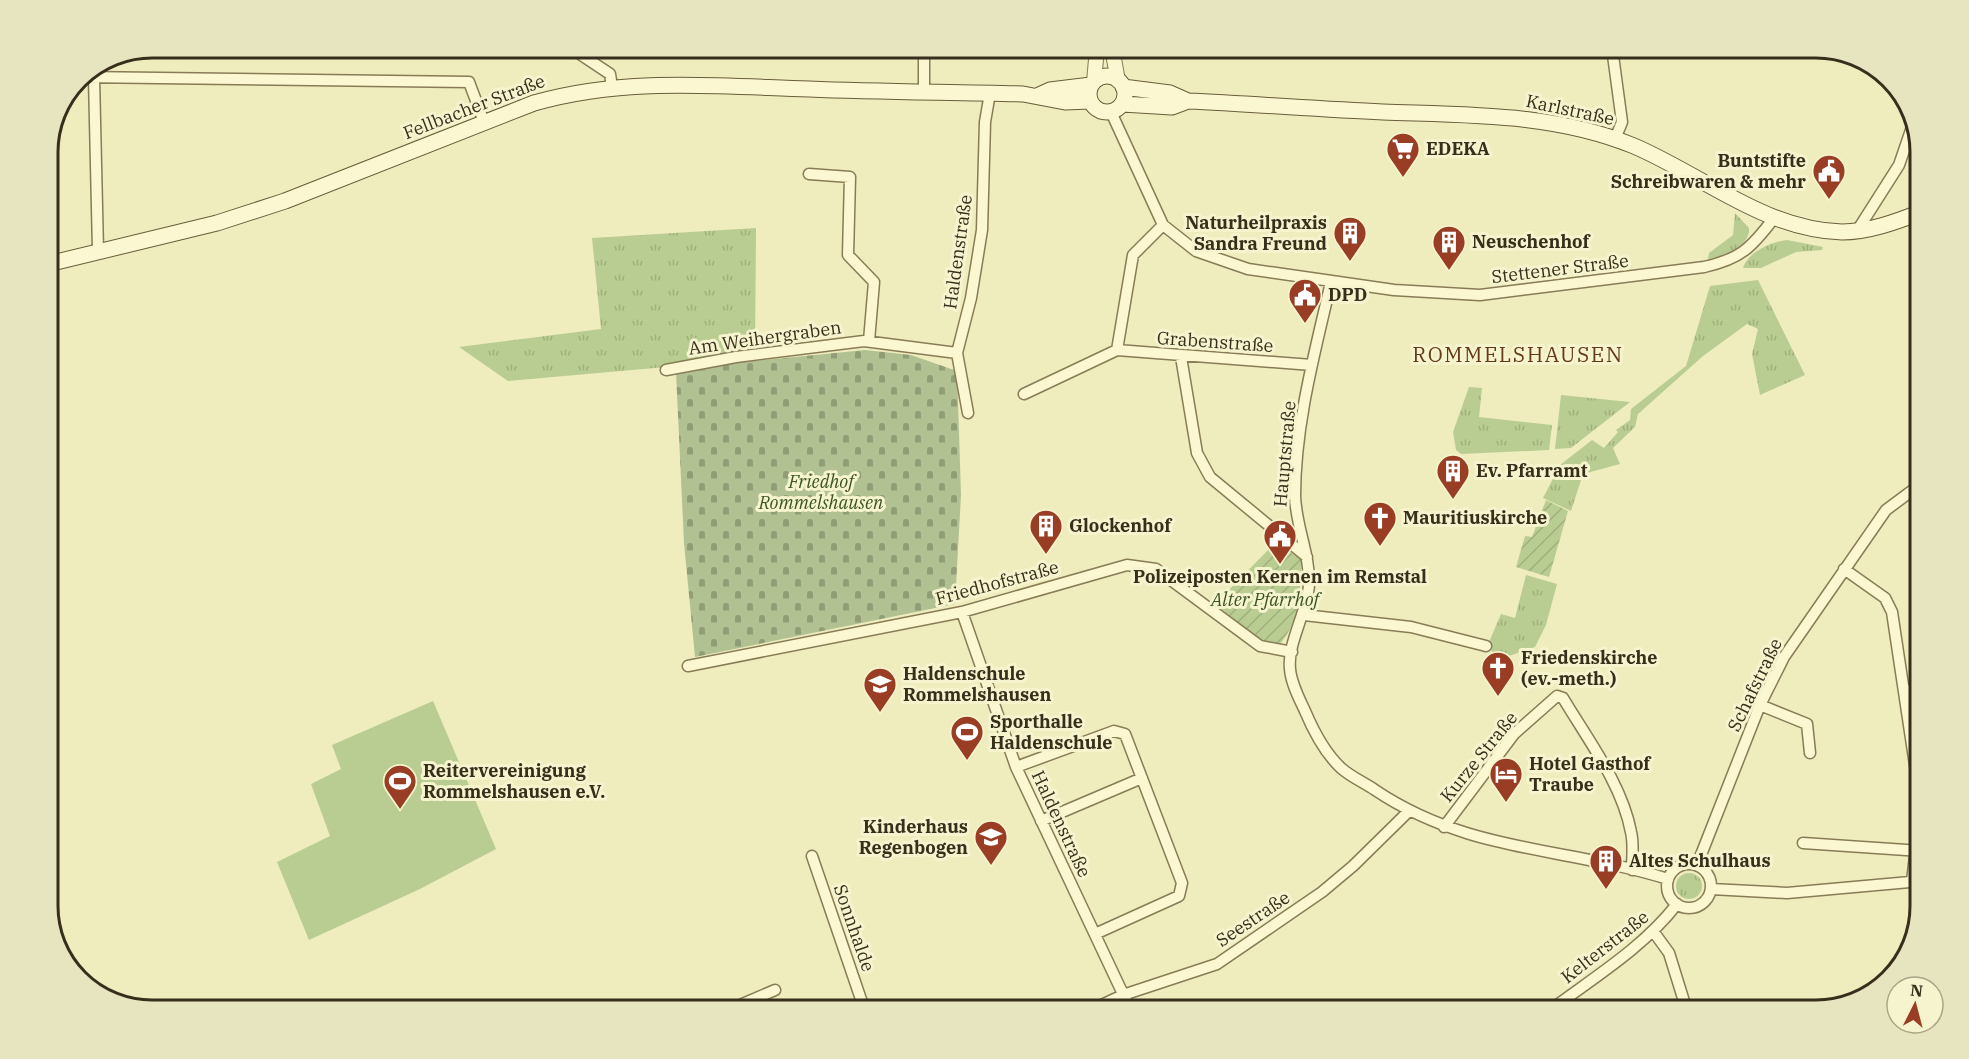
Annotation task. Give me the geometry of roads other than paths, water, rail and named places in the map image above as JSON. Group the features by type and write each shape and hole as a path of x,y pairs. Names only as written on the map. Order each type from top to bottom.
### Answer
{"main road":[{"path":"1106,76 1121,84 1125,96 1116,108 1102,112 1090,101 1093,83 1106,76"},
{"name":"Fellbacher Straße","path":"1038,95 1050,90 1093,83"},
{"name":"Karlstraße","path":"1121,84 1170,93 1188,101"},
{"name":"Fellbacher Straße","path":"59,261 217,223 285,201 484,122 573,92 612,87 721,86 990,93 1038,95 1065,102 1090,101"},
{"name":"Karlstraße","path":"1116,108 1172,106 1188,101 1498,116 1552,122 1615,139 1682,169 1774,218 1801,227 1841,232 1857,231 1910,216"}],"street":[{"path":"586,58 610,74 612,87"},
{"path":"924,58 924,93"},
{"path":"1093,83 1096,58"},
{"path":"1114,58 1121,84"},
{"path":"1613,58 1622,122 1615,139"},
{"path":"96,78 469,82 484,122"},
{"path":"94,80 98,251"},
{"name":"Haldenstraße","path":"968,413 957,353 971,298 982,230 985,122 990,93"},
{"path":"1024,394 1117,350 1133,255 1163,225 1116,108"},
{"path":"1857,231 1899,165 1909,135"},
{"name":"Am Weihergraben","path":"809,174 850,177 848,255 874,282 870,341"},
{"name":"Stettener Straße","path":"1163,225 1196,251 1248,269 1402,291 1480,295 1704,267 1726,262 1754,245 1774,218"},
{"name":"Hauptstraße","path":"1331,282 1312,365 1302,423 1295,496 1296,520 1307,557 1309,585 1304,615 1292,652 1290,668 1294,686 1313,729 1341,768 1409,811 1444,827 1478,839 1668,879"},
{"name":"Am Weihergraben","path":"666,370 736,357 870,341 957,353"},
{"name":"Grabenstraße","path":"1117,350 1181,357 1312,365"},
{"path":"1181,357 1197,453 1210,477 1307,557"},
{"name":"Schafstraße","path":"1697,866 1761,705 1784,657 1886,510 1910,492"},
{"name":"Friedhofstraße","path":"688,666 962,612 1127,566 1156,569 1260,646 1292,652"},
{"path":"1844,569 1885,598 1892,612 1910,727"},
{"name":"Haldenstraße","path":"962,612 1016,767 1126,1000"},
{"path":"1304,615 1411,627 1486,646"},
{"path":"1905,691 1910,690"},
{"name":"Kurze Straße","path":"1444,827 1514,735 1557,696 1563,698 1612,780 1632,834 1632,870"},
{"path":"1761,705 1807,724 1810,753"},
{"path":"1016,767 1114,731 1125,734 1182,883 1179,896 1095,934"},
{"path":"1041,821 1142,778"},
{"name":"Seestraße","path":"1112,1000 1217,964 1322,892 1353,866 1409,811"},
{"path":"1803,843 1910,850"},
{"name":"Sonnhalde","path":"812,856 861,1000"},
{"path":"1681,865 1697,866 1706,872 1711,890 1706,898 1695,906 1689,908 1677,904 1668,892 1668,879 1673,870 1681,865"},
{"path":"1711,890 1787,893 1910,882"},
{"name":"Kelterstraße","path":"1563,1000 1653,931 1677,904"},
{"path":"1653,931 1669,953 1684,1000"},
{"path":"757,1000 776,990"}],"place":[{"name":"EDEKA","path":"1403,178"},
{"name":"Buntstifte Schreibwaren & mehr","path":"1829,200"},
{"name":"Naturheilpraxis Sandra Freund","path":"1350,262"},
{"name":"Neuschenhof","path":"1449,271"},
{"name":"DPD","path":"1305,324"},
{"name":"Ev. Pfarramt","path":"1453,500"},
{"name":"Mauritiuskirche","path":"1380,547"},
{"name":"Glockenhof","path":"1046,555"},
{"name":"Polizeiposten Kernen im Remstal","path":"1280,565"},
{"name":"Friedenskirche (ev.-meth.)","path":"1498,697"},
{"name":"Haldenschule Rommelshausen","path":"880,713"},
{"name":"Sporthalle Haldenschule","path":"967,761"},
{"name":"Hotel Gasthof Traube","path":"1506,803"},
{"name":"Reitervereinigung Rommelshausen e.V.","path":"400,810"},
{"name":"Kinderhaus Regenbogen","path":"991,866"},
{"name":"Altes Schulhaus","path":"1606,890"}],"district":[{"name":"ROMMELSHAUSEN","path":"1518,355"}],"park label":[{"name":"Friedhof Rommelshausen","path":"821,492"},
{"name":"Alter Pfarrhof","path":"1265,600"}]}
